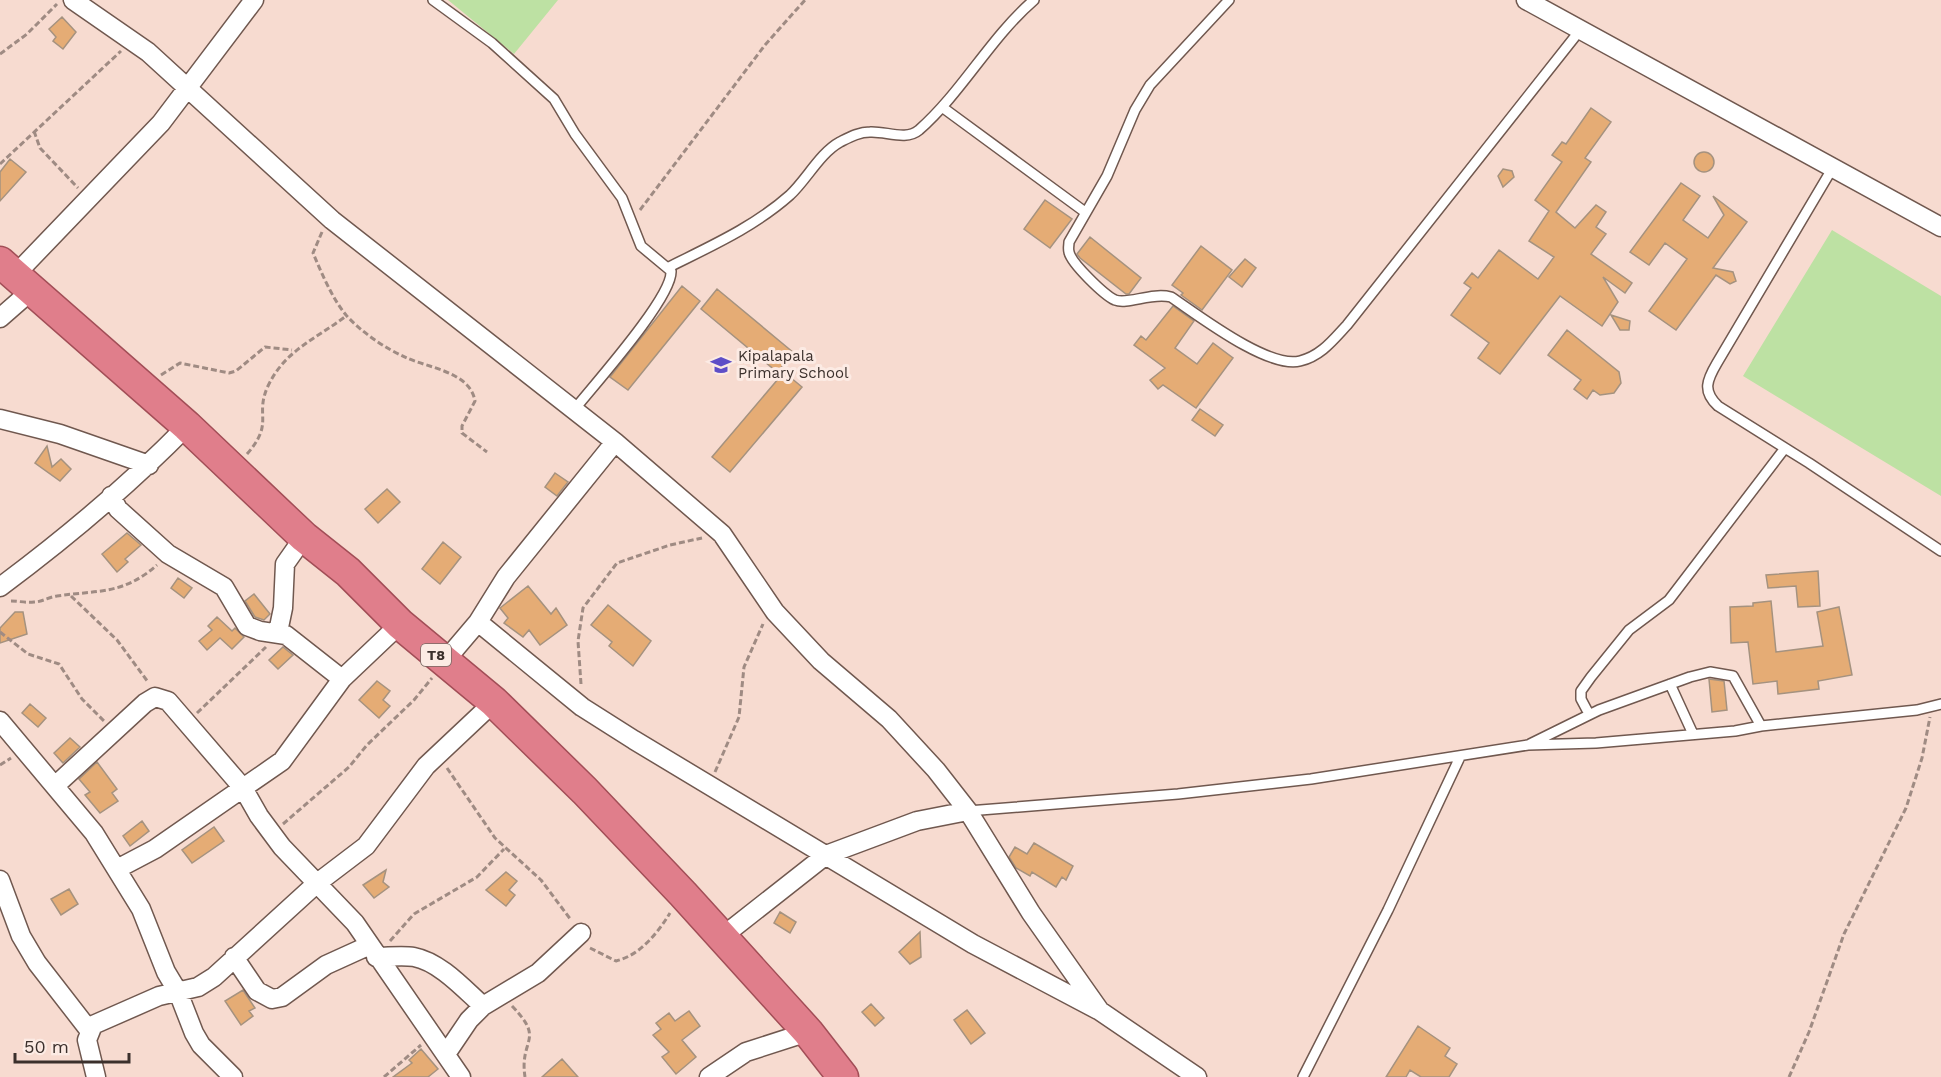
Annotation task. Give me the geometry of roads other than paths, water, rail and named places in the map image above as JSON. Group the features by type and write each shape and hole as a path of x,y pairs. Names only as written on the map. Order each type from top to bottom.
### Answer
{"highway":[{"name":"T8","path":"16,276 187,426 304,537 348,572 400,624 494,702 585,791 723,936 808,1032 843,1077"}],"street":[{"path":"73,0 131,39 332,220 615,442 722,534 775,612 821,661 889,719 936,770 968,811 1031,913 1100,1011"},
{"path":"0,318 16,276 161,123 189,90 255,0"},
{"path":"1526,0 1941,227"},
{"path":"0,419 60,435 149,465"},
{"path":"3,594 47,552 149,465 187,426"},
{"path":"444,662 478,622 506,578 615,442"},
{"path":"111,496 118,509 168,555 224,587 248,626 260,632 278,632 300,644 342,679"},
{"path":"278,632 283,608 285,564 304,537"},
{"path":"478,622 582,707 973,944 1100,1011 1197,1077"},
{"path":"117,869 155,849 282,761 342,679 400,624"},
{"path":"56,786 145,703 155,697 162,698 188,723 243,788 272,833 316,884 355,923 461,1077"},
{"path":"89,1030 99,1021 159,996 198,987 214,977 316,884 366,846 406,789 437,754 463,734 494,702"},
{"path":"0,721 94,833 141,909 166,972 178,992 201,1045 233,1077"},
{"path":"723,936 826,855 917,821 968,811"},
{"path":"0,880 21,936 37,963 89,1030 88,1047 96,1077"},
{"path":"446,1054 469,1020 483,1006 538,973 581,933"},
{"path":"234,957 257,991 272,999 282,997 326,965 373,951 413,956 446,975 483,1006"},
{"path":"709,1077 746,1053 808,1032"}],"lane":[{"path":"433,0 492,43 554,99 575,134 622,198 641,246 669,267 671,276 668,287 639,330 574,410"},
{"path":"669,267 733,235 764,215 789,195 837,144 852,135 870,132 906,135 916,132 942,107 1006,26 1034,0"},
{"path":"1229,0 1150,85 1135,110 1107,177 1069,242 1069,252 1076,265 1115,300 1129,301 1160,295 1171,297 1250,349 1276,358 1298,362 1325,349 1347,325 1581,29"},
{"path":"942,107 1085,212"},
{"path":"1833,169 1706,381 1710,399 1941,551"},
{"path":"1590,714 1581,699 1581,691 1591,677 1629,630 1669,600 1785,448"},
{"path":"1528,745 1590,714 1670,684 1710,672 1733,676 1761,726"},
{"path":"1670,684 1693,734"},
{"path":"968,811 1178,794 1461,757 1528,745 1693,734 1917,710 1937,705"},
{"path":"1303,1077 1383,920 1461,757"}],"place":[{"name":"Kipalapala Primary School","path":"721,365"}]}
